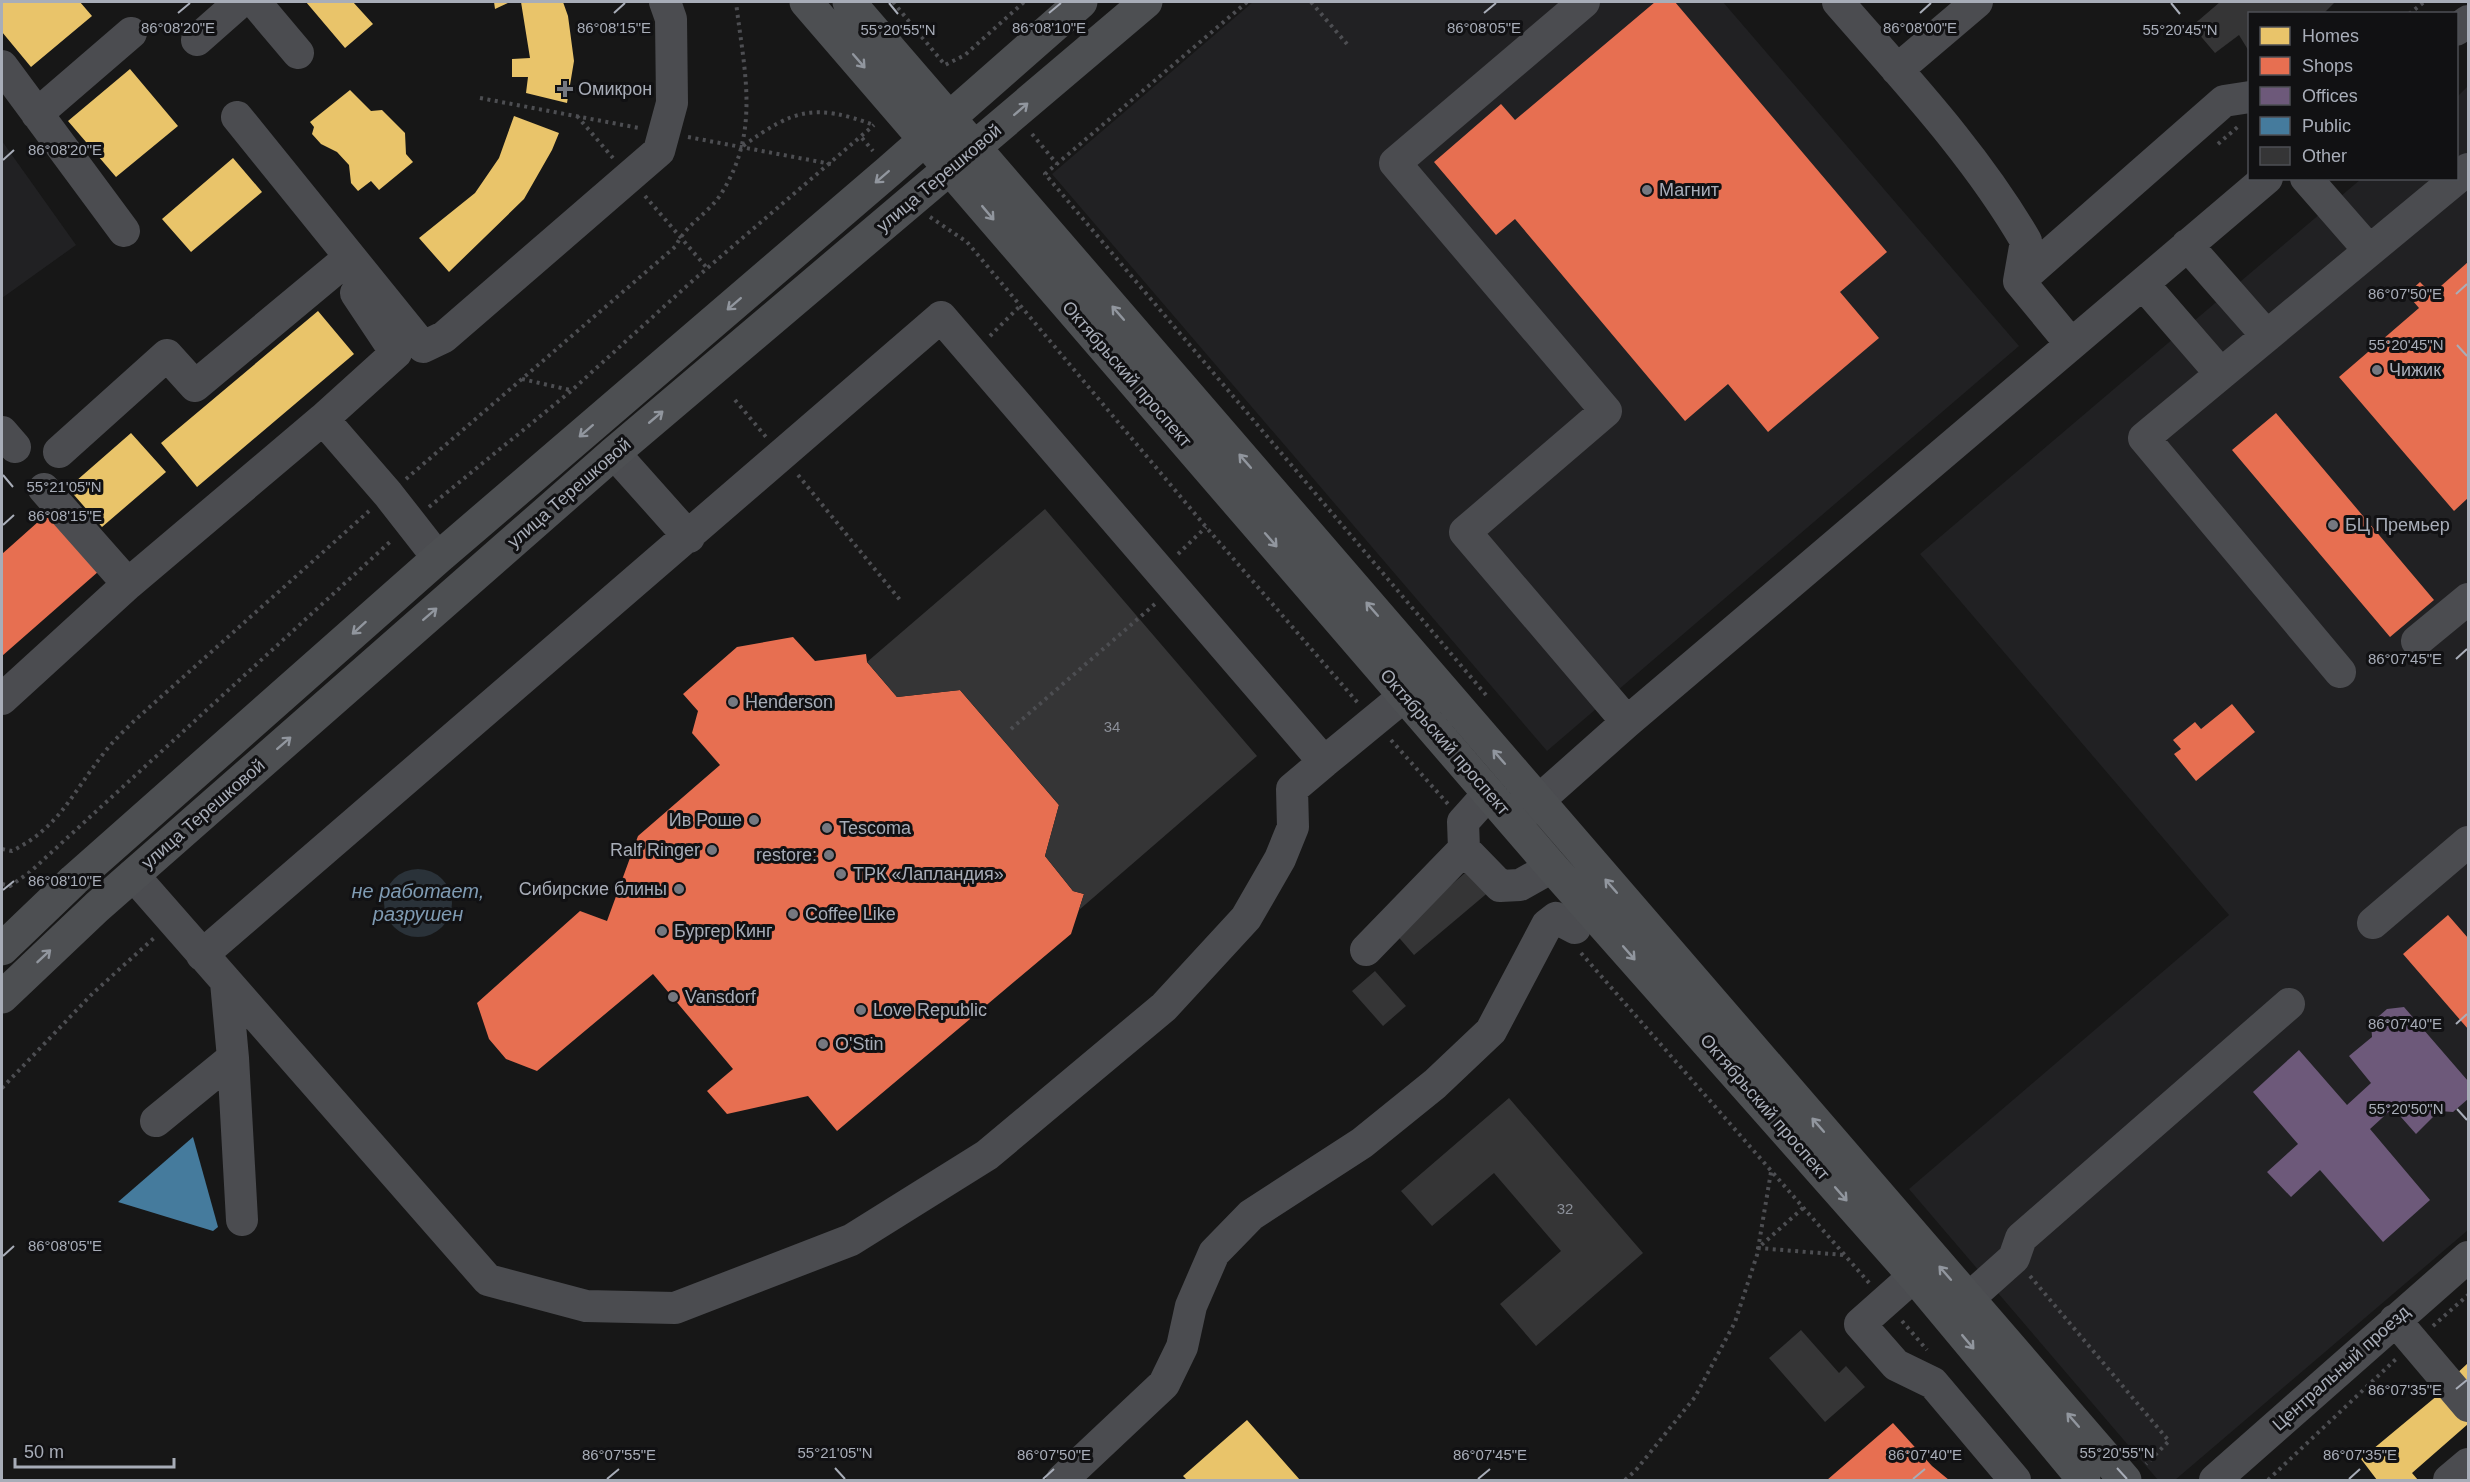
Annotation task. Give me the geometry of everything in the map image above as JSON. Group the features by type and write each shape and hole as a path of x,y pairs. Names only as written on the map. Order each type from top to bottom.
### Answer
{"main road":[{"name":"Октябрьский проспект","path":"806,2 951,168 1417,686 1526,812 1968,1299 2125,1480"},
{"name":"Октябрьский проспект","path":"849,2 977,147 1417,686 1489,793 1526,812 1552,867 1570,921 1914,1276 2084,1480"},
{"name":"улица Терешковой","path":"2,949 74,880 438,558 1081,2"},
{"name":"улица Терешковой","path":"2,997 133,875 614,453 1146,2"}],"street":[{"path":"197,40 240,2"},
{"path":"255,2 298,53"},
{"path":"237,117 423,347 444,337 659,151 672,103 671,19 665,2"},
{"path":"1584,2 1395,163 1606,411 1465,532 1627,722"},
{"path":"1838,2 1971,158 2002,199 2026,241 2019,281 2071,344"},
{"path":"1897,70 1977,2"},
{"path":"37,114 131,33"},
{"path":"2,66 124,231"},
{"path":"2019,281 2224,101 2245,111"},
{"path":"1526,812 1627,722 2265,180"},
{"path":"2308,180 2369,250"},
{"path":"2340,672 2144,438 2455,180"},
{"path":"2,699 128,584 323,419 396,353 338,267 280,194"},
{"path":"2187,245 2267,336"},
{"path":"59,452 167,355 195,386 338,267"},
{"path":"2143,284 2221,374"},
{"path":"202,955 689,537 940,317 1324,762"},
{"path":"323,419 388,494 438,558"},
{"path":"614,453 689,537"},
{"path":"44,489 128,584"},
{"path":"2416,641 2469,599"},
{"path":"133,875 488,1280 586,1306 675,1308 851,1240 987,1155 1164,1007 1246,918 1281,859 1293,827 1292,789 1417,686"},
{"path":"1489,793 1463,822 1464,849 1500,886 1521,885 1552,867"},
{"path":"2373,923 2469,842"},
{"path":"1366,950 1464,849"},
{"path":"1062,1480 1164,1384 1182,1347 1191,1306 1214,1253 1251,1215 1362,1143 1435,1084 1491,1031 1547,925 1570,921"},
{"path":"225,982 233,1058 242,1220"},
{"path":"1968,1299 2014,1258 2020,1238 2289,1004"},
{"path":"156,1121 233,1058"},
{"name":"Центральный проезд","path":"2215,1480 2405,1330 2469,1257"},
{"path":"1914,1276 1860,1324 1896,1365 1933,1383 2015,1480"},
{"path":"2405,1330 2469,1406"},
{"path":"2449,1480 2469,1464"}],"path":[{"path":"2,849 12,851 26,844 57,820 104,752 133,722 388,494 676,246 680,236 720,195 742,146 748,118 736,2"},
{"path":"893,2 945,65 965,55 1024,2"},
{"path":"1246,2 1045,174 1490,700"},
{"path":"1311,2 1347,44"},
{"path":"2412,12 2424,2"},
{"path":"2215,147 2245,111"},
{"path":"742,146 765,130 801,112 843,113 874,125 862,138 878,158"},
{"path":"1032,134 1057,164"},
{"path":"927,215 967,242 1019,307 1189,507"},
{"path":"973,353 1019,307"},
{"path":"522,378 571,391"},
{"path":"735,400 900,600"},
{"path":"1011,729 1158,601 1161,571 1206,527"},
{"path":"1570,921 1771,1171 1932,1356"},
{"path":"2,1088 93,993 173,922"},
{"path":"1625,1480 1695,1397 1735,1322 1758,1248 1771,1171"},
{"path":"1758,1248 1803,1208"},
{"path":"1758,1248 1845,1255"},
{"path":"2014,1258 2169,1441"},
{"path":"2268,1480 2405,1330 2469,1295"}],"shaded area":[{"path":"1253,2 1723,2 2019,346 1547,751 1052,174"},
{"path":"2468,86 2468,1230 2175,1480 2158,1480 1909,1189 2229,915 1920,554 2360,180 2458,180 2458,96"},
{"path":"2,141 76,245 2,298"}],"water":[{"name":"не работает, разрушен","path":"411,869 425,869 437,874 447,884 452,903 447,922 437,932 425,937 411,937 399,932 389,922 384,910 384,896 389,884 399,874"}],"building: Homes":[{"path":"2,2 80,2 92,16 31,67 2,32"},
{"path":"306,2 353,2 373,24 345,48"},
{"path":"494,2 510,2 495,9"},
{"path":"521,2 563,2 568,16 574,61 567,103 526,93 528,77 512,77 512,59 530,58"},
{"path":"130,69 178,126 116,177 68,121"},
{"path":"350,90 371,111 382,110 405,133 406,154 413,162 379,190 371,181 358,191 351,183 349,165 337,152 321,144 312,134 314,127 310,122"},
{"path":"514,116 559,133 552,150 524,199 449,272 419,238 475,193 499,158"},
{"path":"233,158 262,192 191,252 162,219"},
{"path":"318,311 354,354 197,487 161,443"},
{"path":"131,433 166,472 102,527 68,488"},
{"path":"2468,1363 2468,1396 2453,1377"},
{"path":"2444,1390 2468,1419 2468,1424 2412,1473 2418,1480 2377,1480 2361,1459"},
{"path":"1247,1420 1300,1480 1187,1480 1183,1476"}],"building: Shops":[{"name":"Магнит","path":"1655,2 1675,2 1887,252 1840,292 1879,338 1768,432 1728,384 1685,421 1515,219 1496,235 1434,162 1501,104 1515,120"},
{"path":"2468,262 2468,498 2454,511 2339,377 2419,308 2407,294 2420,282 2432,294"},
{"name":"БЦ Премьер","path":"2276,413 2434,600 2390,637 2232,450"},
{"path":"48,513 99,571 2,656 2,554"},
{"name":"ТРК «Лапландия»","path":"793,637 815,661 866,654 867,662 897,697 960,690 1059,805 1045,856 1073,891 1084,894 1071,934 837,1131 808,1096 727,1114 707,1091 733,1069 653,974 537,1071 506,1059 489,1039 477,1003 580,911 607,921 638,836 720,765 692,733 698,711 683,694 737,647"},
{"path":"2232,704 2255,732 2196,781 2174,754 2181,749 2173,740 2195,722 2201,729"},
{"path":"2448,915 2468,938 2468,1029 2403,954"},
{"path":"1893,1423 1932,1466 1949,1480 1827,1480"}],"building: Offices":[{"path":"2404,1007 2468,1081 2468,1099 2453,1112 2439,1111 2416,1134 2393,1108 2370,1129 2430,1200 2383,1242 2320,1170 2291,1197 2267,1172 2298,1144 2253,1092 2299,1050 2347,1105 2371,1083 2349,1056 2372,1037 2371,1023 2387,1009"}],"building: Public":[{"path":"193,1137 218,1227 213,1231 118,1202"}],"building: Other":[{"path":"2220,2 2335,2 2325,12 2248,12 2248,50 2239,35 2215,53 2192,26"},
{"path":"1045,509 1257,756 1079,910 1084,894 1073,891 1045,856 1059,805 960,690 897,697 867,662"},
{"path":"1472,867 1491,890 1414,955 1395,933"},
{"path":"1375,971 1406,1006 1383,1026 1352,991"},
{"path":"1509,1098 1643,1253 1536,1346 1500,1304 1561,1251 1494,1173 1432,1226 1401,1191"},
{"path":"1801,1330 1839,1373 1846,1366 1865,1387 1825,1422 1769,1358"}],"place":[{"name":"Омикрон","path":"565,89"},
{"name":"Магнит","path":"1647,190"},
{"name":"Чижик","path":"2377,370"},
{"name":"БЦ Премьер","path":"2333,525"},
{"name":"Henderson","path":"733,702"},
{"name":"Ив Роше","path":"754,820"},
{"name":"Tescoma","path":"827,828"},
{"name":"Ralf Ringer","path":"712,850"},
{"name":"restore:","path":"829,855"},
{"name":"ТРК «Лапландия»","path":"841,874"},
{"name":"Сибирские блины","path":"679,889"},
{"name":"Coffee Like","path":"793,914"},
{"name":"Бургер Кинг","path":"662,931"},
{"name":"Vansdorf","path":"673,997"},
{"name":"Love Republic","path":"861,1010"},
{"name":"O'Stin","path":"823,1044"}]}
